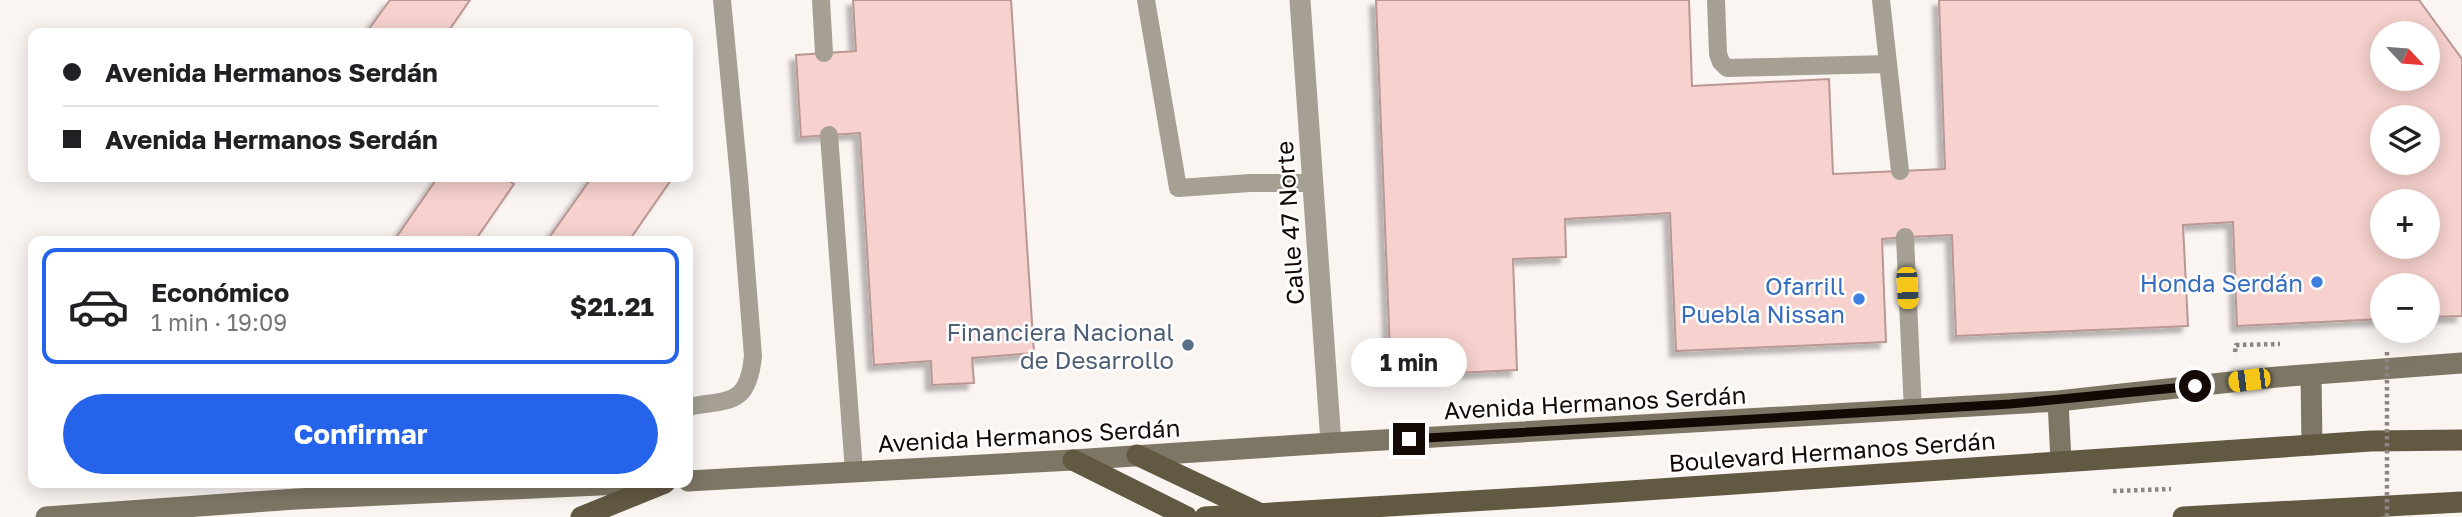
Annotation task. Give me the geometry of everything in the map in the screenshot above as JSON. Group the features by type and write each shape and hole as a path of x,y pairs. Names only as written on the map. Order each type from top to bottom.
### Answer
{"main road":[{"name":"Avenida Hermanos Serdán","path":"693,481 1913,411 2058,401 2277,377 2462,363"},
{"path":"2311,376 2312,445"},
{"path":"2058,401 2061,461"},
{"name":"Boulevard Hermanos Serdán","path":"1205,517 1583,495 2371,441 2462,440"},
{"path":"1137,455 1261,514"},
{"path":"1073,460 1186,517"},
{"path":"46,517 296,499 534,488"},
{"path":"582,517 653,488"},
{"path":"2183,517 2462,502"}],"street":[{"name":"Calle 47 Norte","path":"1300,0 1331,443"}],"lane":[{"path":"693,406 734,399 745,389 751,375 752,356 739,178 722,0"},
{"path":"821,0 824,53"},
{"path":"1146,0 1178,188 1250,183 1312,183"},
{"path":"1716,0 1718,54 1727,68 1888,64"},
{"path":"1881,0 1899,171"},
{"path":"829,135 854,471"},
{"path":"1905,237 1913,411"}],"path":[{"path":"2387,352 2388,517"}],"building":[{"path":"390,0 470,0 450,28 370,28"},
{"path":"853,0 1011,0 1034,353 972,358 974,383 932,385 931,361 874,365 860,133 801,137 796,55 856,51"},
{"path":"1376,0 1689,0 1692,86 1829,79 1833,174 1945,169 1939,0 2419,0 2434,21 2370,21 2370,91 2440,91 2440,29 2462,59 2462,316 2440,317 2440,273 2370,273 2370,320 2237,326 2233,222 2183,225 2188,326 1956,336 1952,235 1905,237 1882,239 1886,342 1676,351 1670,213 1565,219 1566,257 1513,259 1517,370 1391,376"},
{"path":"435,182 514,184 478,236 397,236"},
{"path":"588,182 670,182 632,236 550,236"}],"place":[{"name":"Honda Serdán","path":"2317,282"},
{"name":"Ofarrill Puebla Nissan","path":"1859,299"},
{"name":"Financiera Nacional de Desarrollo","path":"1188,345"}],"route":[{"path":"1409,439 1913,411 2058,401 2195,386"}]}
